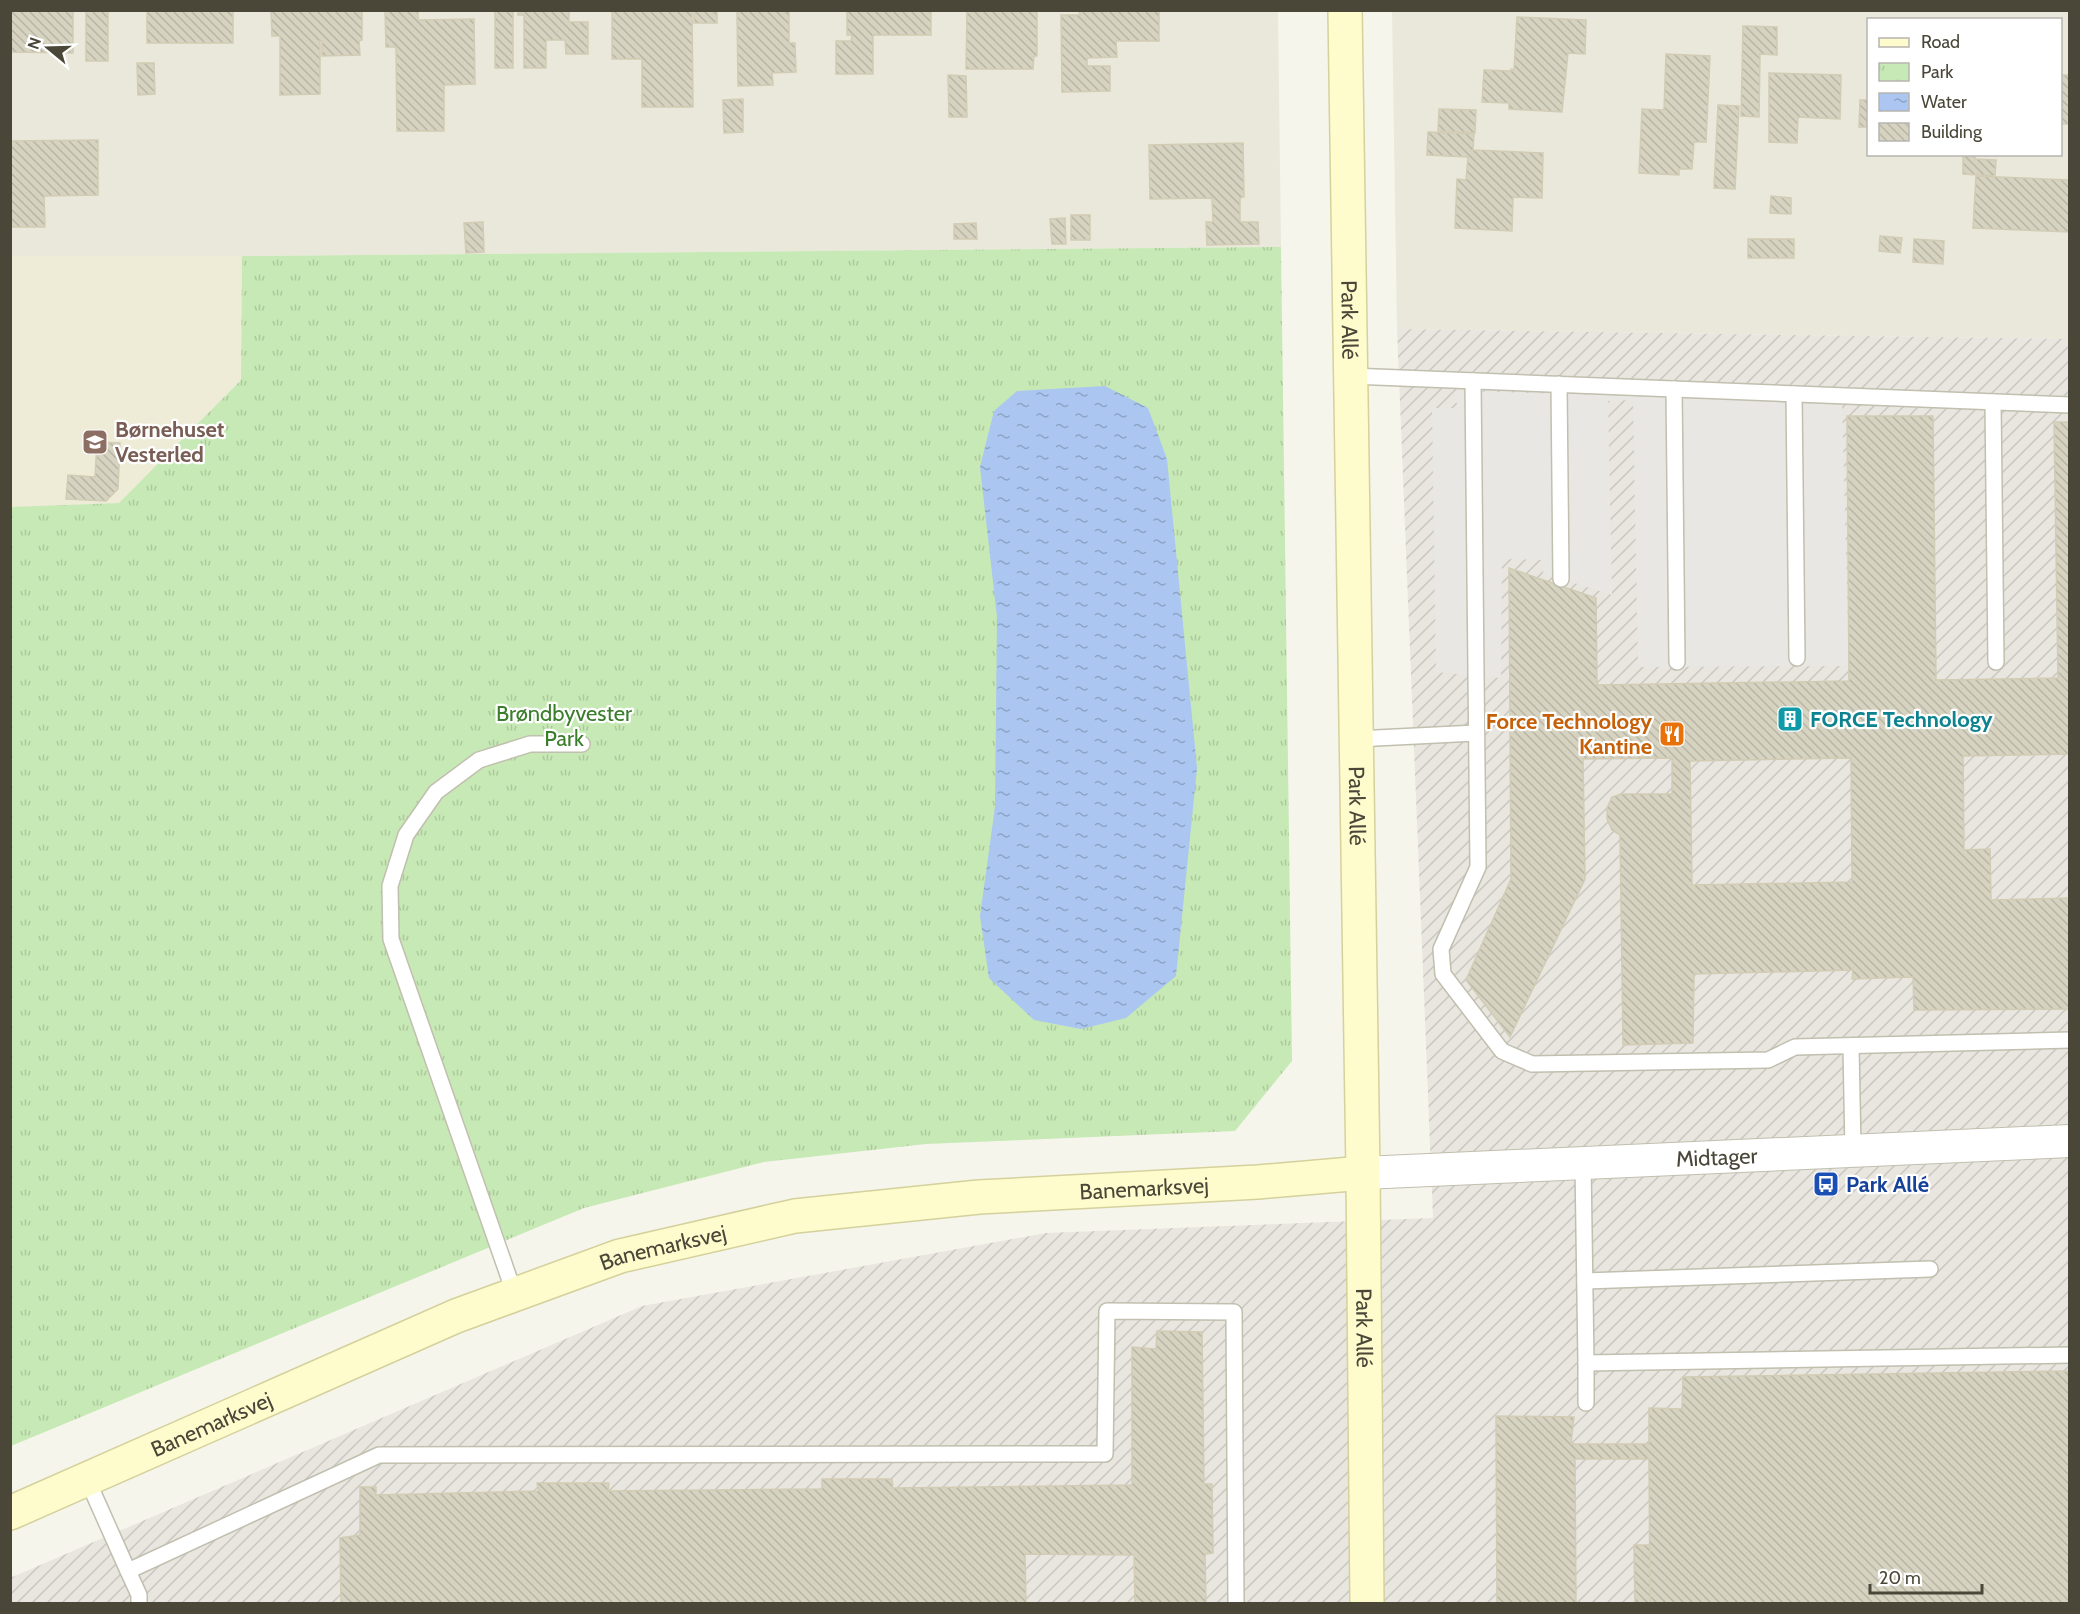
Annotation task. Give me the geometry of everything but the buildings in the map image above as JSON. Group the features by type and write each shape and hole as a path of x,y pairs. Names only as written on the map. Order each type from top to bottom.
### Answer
{"street":[{"name":"Park Allé","path":"1345,10 1363,1173 1367,1604"},
{"name":"Midtager","path":"1363,1173 2070,1141"},
{"name":"Banemarksvej","path":"10,1513 456,1316 620,1256 795,1216 979,1197 1258,1182 1363,1173"}],"lane":[{"path":"1351,376 2070,405"},
{"path":"1473,381 1478,867 1441,949 1443,974 1502,1051 1532,1064 1568,1064 1768,1060 1795,1047 2070,1040"},
{"path":"1559,384 1561,579"},
{"path":"1674,389 1677,662"},
{"path":"1794,394 1797,658"},
{"path":"1993,402 1996,662"},
{"path":"1356,739 1476,733"},
{"path":"515,1294 391,939 390,886 406,835 436,792 479,760 530,744 582,744"},
{"path":"1851,1046 1854,1150"},
{"path":"1583,1163 1586,1403"},
{"path":"1585,1281 1930,1269"},
{"path":"128,1571 379,1455 1105,1454 1107,1311 1234,1312 1236,1604"},
{"path":"1586,1363 2070,1355"},
{"path":"87,1479 139,1595 139,1604"}],"shaded area":[{"path":"10,11 1278,11 1281,247 242,256 119,503 11,507"},
{"path":"1392,11 2069,11 2069,339 1397,329"},
{"name":"Børnehuset Vesterled","path":"10,256 242,256 241,380 119,503 11,507"},
{"path":"1397,329 2069,339 2069,1603 11,1604 10,1578 642,1306 1046,1233 1433,1218"},
{"path":"1456,391 1842,401 1849,666 1638,667 1633,400 1608,401 1612,595 1543,573 1544,560 1502,559 1501,678 1436,672 1432,408 1457,408"}],"green space":[{"name":"Brøndbyvester Park","path":"1281,247 1292,1061 1235,1131 926,1144 764,1162 584,1208 11,1446 10,507 119,503 241,380 242,256"}],"water":[{"path":"1105,386 1148,408 1167,459 1197,768 1176,976 1126,1018 1081,1029 1034,1020 989,978 980,916 995,807 997,617 980,467 994,411 1017,391"}],"place":[{"name":"Børnehuset Vesterled","path":"95,442"},
{"name":"FORCE Technology","path":"1790,719"},
{"name":"Force Technology Kantine","path":"1672,734"},
{"name":"Park Allé","path":"1826,1184"}]}
